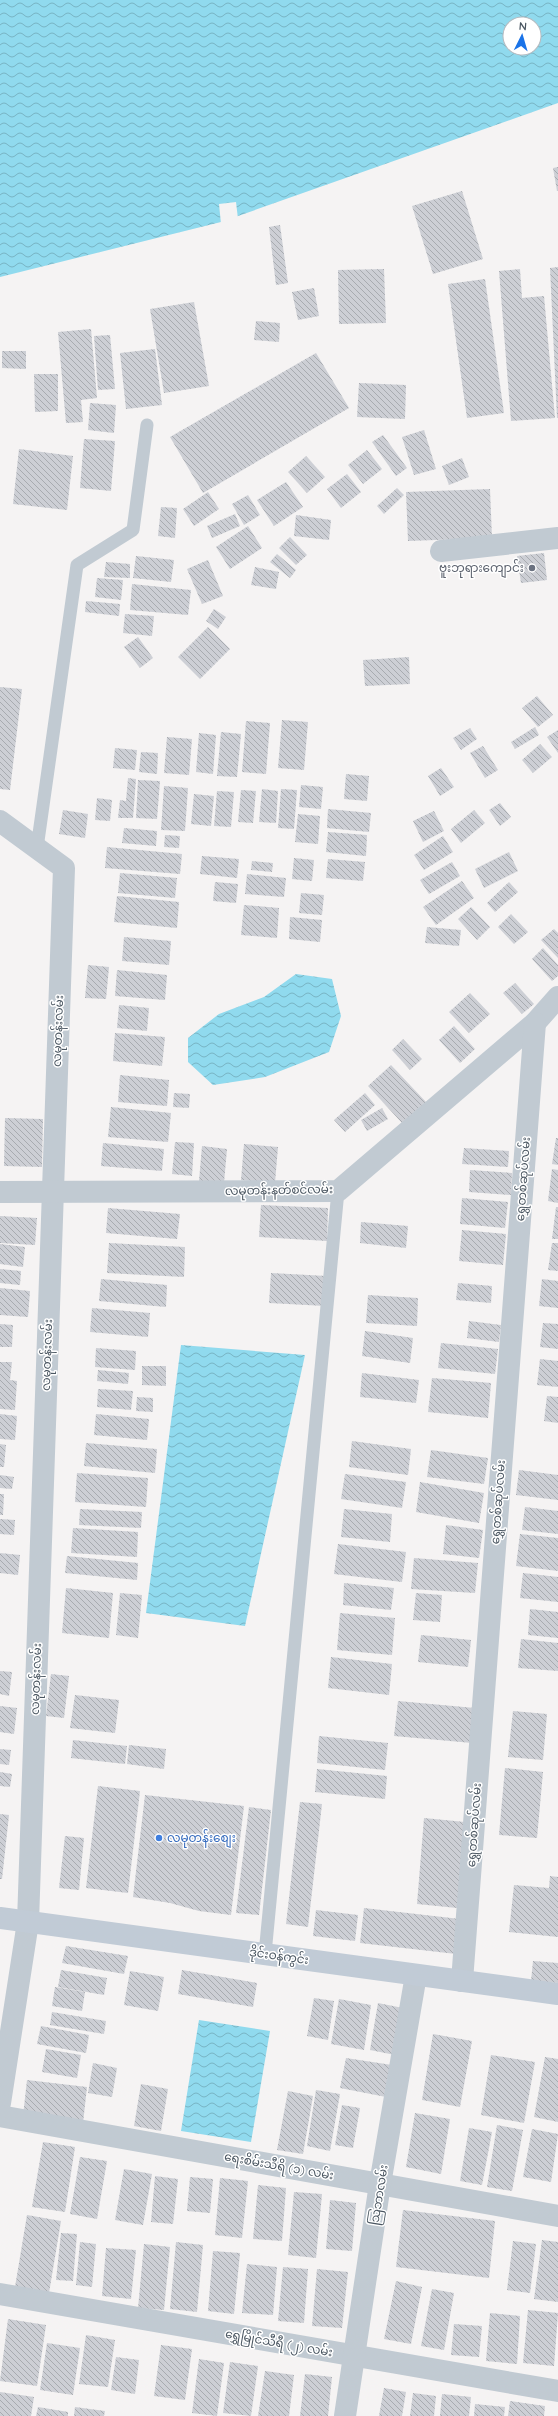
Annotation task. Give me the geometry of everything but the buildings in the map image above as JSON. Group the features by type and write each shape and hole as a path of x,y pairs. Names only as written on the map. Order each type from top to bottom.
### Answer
{"street":[{"path":"441,551 558,538"},
{"name":"လမုတန်းလမ်း","path":"0,822 64,868 28,1922 0,2103"},
{"name":"လမုတန်းနတ်စင်လမ်း","path":"0,1192 338,1191 535,1023 558,997"},
{"name":"ရွှေတစ်ဆုပ်လမ်း","path":"462,1981 535,1023"},
{"name":"ဒိုင်းဝန်ကွင်း","path":"0,1918 558,1994"},
{"name":"သြဘာလမ်း","path":"345,2416 380,2184 416,1975"},
{"name":"ရေးစိမ်းသီရိ (၁) လမ်း","path":"0,2116 558,2216"},
{"name":"ရွှေမြိုင်သီရီ (၂) လမ်း","path":"0,2294 558,2392"}],"lane":[{"path":"37,848 77,565 133,530 147,425"},
{"path":"265,1954 338,1191"}],"water":[{"path":"0,0 558,0 558,103 221,222 0,277"},
{"path":"296,974 332,979 341,1016 329,1052 265,1077 213,1085 188,1062 188,1038 219,1014 264,997"},
{"path":"181,1345 305,1355 245,1626 146,1613"},
{"path":"199,2020 270,2031 251,2142 181,2131"}],"pier":[{"path":"236,202 238,219 221,224 219,204"}],"place":[{"name":"ဗူးဘုရားကျောင်း","path":"532,568"},
{"name":"လမုတန်းစျေး","path":"159,1838"}]}
